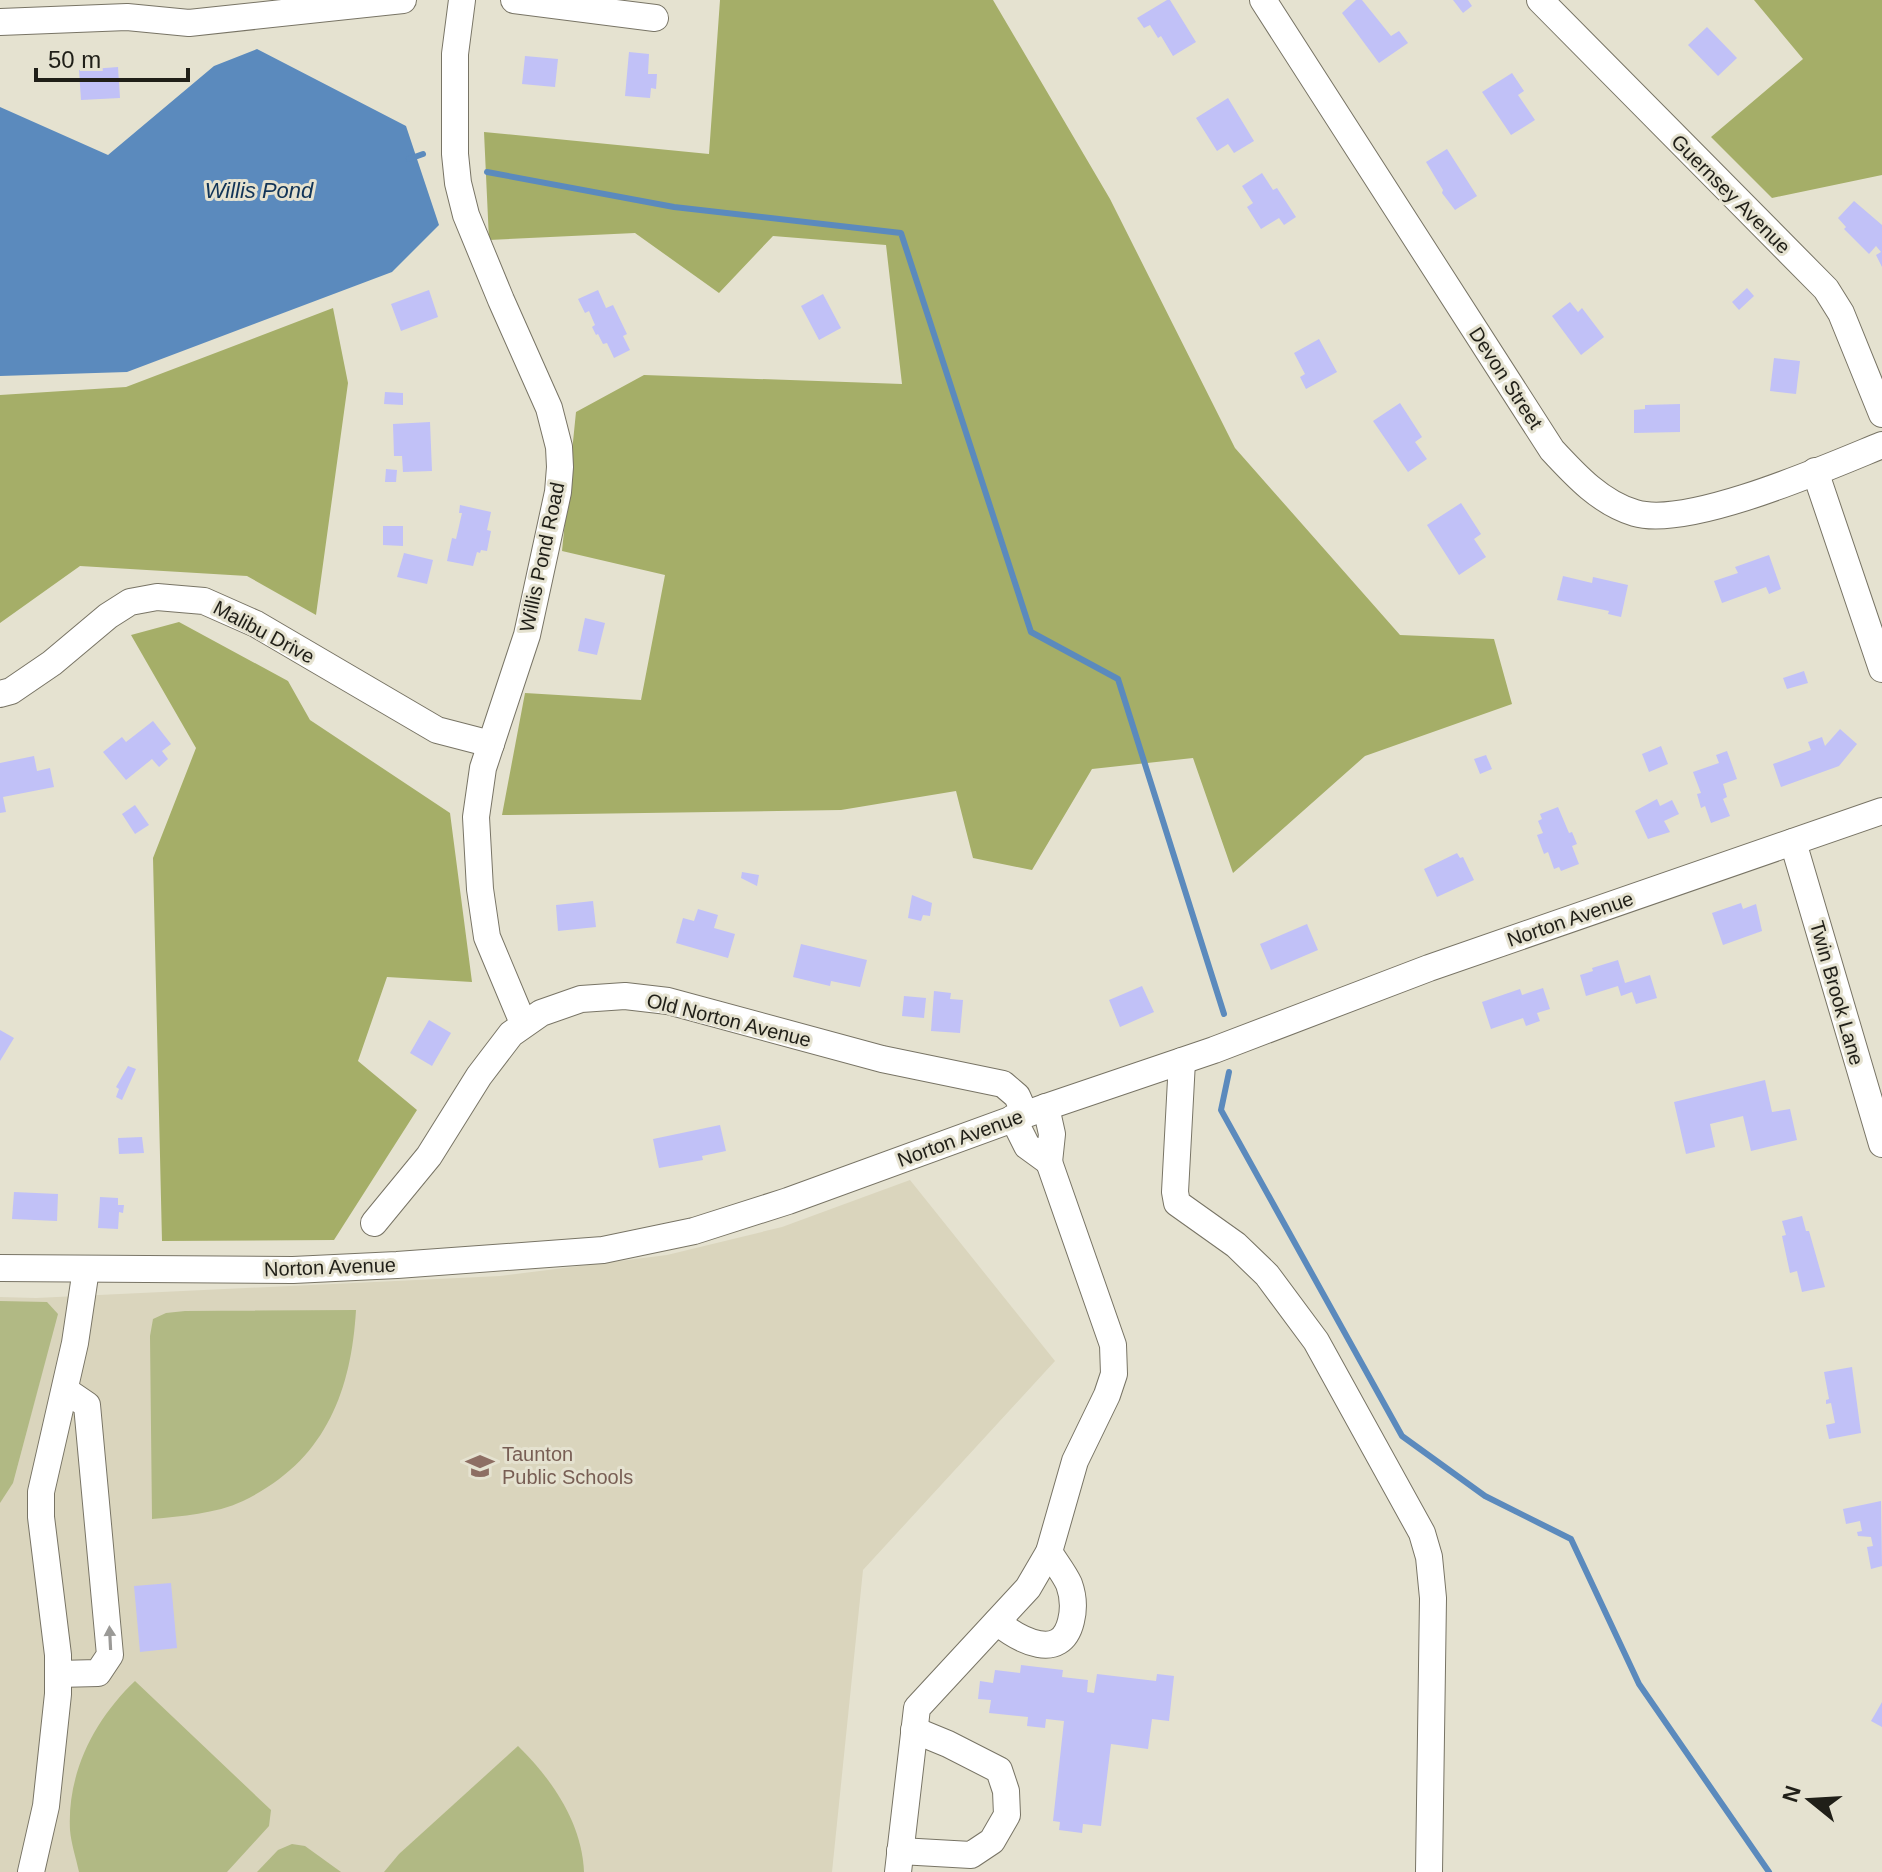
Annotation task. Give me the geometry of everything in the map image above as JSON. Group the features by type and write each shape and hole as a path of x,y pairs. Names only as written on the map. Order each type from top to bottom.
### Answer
{"street":[{"path":"0,22 127,17 189,23 403,0"},
{"name":"Willis Pond Road","path":"462,0 455,54 458,183 466,215 549,408 559,447 558,492 527,635 491,744 476,817 480,889 487,937 523,1023"},
{"path":"514,0 655,18"},
{"name":"Devon Street","path":"1263,0 1552,450 1591,489 1637,514 1669,516 1700,511 1882,445"},
{"name":"Guernsey Avenue","path":"1540,0 1826,289 1841,313 1882,414"},
{"path":"1815,471 1882,669"},
{"name":"Malibu Drive","path":"0,694 11,691 52,663 108,616 130,602 157,597 204,601 256,624 437,730 491,744"},
{"name":"Norton Avenue","path":"0,1268 306,1269 566,1253 618,1247 726,1222 1182,1061 1429,968 1882,811"},
{"name":"Twin Brook Lane","path":"1793,842 1882,1144"},
{"name":"Old Norton Avenue","path":"374,1223 429,1156 501,1046 523,1023 581,999 625,996 658,999 882,1059 1003,1084 1017,1096 1028,1113"},
{"path":"1182,1061 1177,1203 1236,1245 1267,1275 1316,1341 1400,1491 1426,1545 1433,1598 1429,1872"},
{"path":"914,1730 999,1770 1006,1791 1007,1815 992,1841 971,1855 899,1862 914,1730 917,1708 1028,1588 1049,1552 1075,1461 1114,1374 1113,1345 1049,1162 1052,1134 1028,1113"},
{"path":"31,1872 46,1806 58,1674 41,1492 78,1331 86,1269"},
{"path":"58,1674 98,1673 110,1655 87,1405 65,1390"},
{"path":"997,1622 1014,1636 1037,1645 1057,1643 1069,1630 1073,1610 1069,1585 1049,1552"}],"shaded area":[{"name":"Taunton Public Schools","path":"910,1180 1055,1361 863,1570 832,1872 0,1872 0,1297 36,1298 500,1276 667,1255 782,1227"}],"green space":[{"path":"720,0 993,0 1110,199 1235,448 1400,635 1494,639 1512,704 1365,756 1233,873 1193,758 1092,769 1032,870 973,858 956,791 841,810 502,815 525,693 641,700 665,575 562,551 576,412 644,375 902,384 886,245 773,236 719,293 635,233 489,240 484,132 709,154"},
{"path":"1754,0 1882,0 1882,175 1772,198 1711,137 1803,59"},
{"path":"333,308 348,383 316,615 247,576 80,566 0,623 0,395 126,387"},
{"path":"179,622 288,681 310,720 450,813 472,982 387,977 358,1061 417,1110 334,1240 162,1241 153,858 196,748 131,635"},
{"path":"0,1301 47,1302 58,1314 13,1483 0,1503"},
{"path":"356,1310 348,1370 339,1397 313,1446 294,1467 243,1501 198,1514 152,1519 150,1336 153,1319 166,1313 185,1311"},
{"path":"135,1681 271,1810 269,1826 227,1872 79,1872 72,1845 70,1809 79,1767 96,1730"},
{"path":"518,1746 563,1803 578,1836 584,1872 384,1872 399,1854"},
{"path":"292,1844 305,1846 341,1872 257,1872 278,1850"}],"water":[{"name":"Willis Pond","path":"257,49 406,126 439,225 392,272 127,372 0,376 0,107 108,155 214,66"}],"building":[{"path":"1170,0 1196,42 1173,56 1161,36 1158,38 1150,25 1144,28 1137,18"},
{"path":"1356,0 1362,0 1391,36 1399,31 1408,43 1379,63 1342,13"},
{"path":"1453,0 1468,0 1472,6 1463,13"},
{"path":"1707,27 1737,58 1718,76 1688,45"},
{"path":"629,52 649,54 648,74 657,74 656,89 651,88 650,98 625,96"},
{"path":"525,56 558,59 555,87 522,84"},
{"path":"118,67 120,98 81,100 79,70"},
{"path":"1512,73 1524,91 1518,95 1535,120 1511,135 1482,92"},
{"path":"1228,98 1254,141 1234,153 1228,144 1217,151 1196,118"},
{"path":"1447,149 1477,196 1455,210 1426,162"},
{"path":"1262,173 1273,190 1277,188 1296,217 1284,225 1279,218 1261,229 1247,207 1253,203 1242,186"},
{"path":"1854,201 1882,225 1882,267 1876,255 1881,252 1876,246 1869,254 1844,229 1846,227 1838,218"},
{"path":"1747,288 1754,296 1739,310 1732,302"},
{"path":"429,290 438,317 401,331 391,304"},
{"path":"598,290 606,308 613,305 627,334 623,336 630,350 614,358 607,343 603,344 596,335 589,311 585,313 578,299"},
{"path":"823,294 841,328 819,340 801,306"},
{"path":"1570,302 1578,312 1582,308 1604,337 1581,355 1552,316"},
{"path":"1319,339 1337,372 1306,389 1300,377 1305,374 1294,353"},
{"path":"1774,358 1800,361 1796,394 1770,391"},
{"path":"385,392 403,393 403,405 384,404"},
{"path":"1400,403 1422,437 1415,442 1427,459 1408,472 1373,421"},
{"path":"1680,404 1680,432 1634,433 1634,410 1645,409 1645,405"},
{"path":"430,422 432,471 403,472 402,456 394,456 393,424"},
{"path":"386,469 397,470 396,482 385,482"},
{"path":"1461,503 1481,534 1474,539 1486,557 1459,575 1427,525"},
{"path":"460,505 491,512 487,551 477,552 473,566 447,561 452,538 456,539 462,513 459,513"},
{"path":"383,526 403,526 403,546 383,545"},
{"path":"404,553 433,560 427,584 397,577"},
{"path":"1769,555 1781,589 1769,594 1766,587 1722,603 1714,581 1738,573 1735,567"},
{"path":"1563,576 1592,583 1593,577 1628,585 1621,617 1608,614 1609,611 1557,600"},
{"path":"585,618 605,623 597,655 578,651"},
{"path":"1804,671 1808,683 1787,689 1783,678"},
{"path":"153,721 171,744 162,751 168,759 159,767 152,759 126,780 103,752 122,737 126,742"},
{"path":"1840,729 1857,744 1839,766 1781,787 1773,764 1811,750 1808,742 1822,737 1825,746"},
{"path":"1661,746 1668,764 1649,772 1642,754"},
{"path":"1727,751 1737,779 1723,784 1727,797 1723,799 1730,816 1711,823 1705,806 1701,808 1697,794 1701,793 1693,772 1719,763 1716,755"},
{"path":"1486,755 1492,769 1480,774 1474,759"},
{"path":"34,756 37,771 50,768 54,787 3,797 6,812 0,813 0,763"},
{"path":"1657,799 1660,806 1672,800 1679,814 1664,821 1670,832 1648,839 1635,811"},
{"path":"135,805 149,825 135,834 122,814"},
{"path":"1558,807 1577,844 1572,846 1579,864 1561,871 1559,867 1554,869 1548,852 1544,854 1537,835 1543,833 1538,821 1542,819 1540,814"},
{"path":"1457,853 1460,858 1463,857 1474,880 1437,897 1424,869"},
{"path":"742,872 759,875 757,886 741,878"},
{"path":"912,895 932,903 930,916 923,915 921,921 908,918"},
{"path":"593,901 596,927 558,931 556,905"},
{"path":"1741,903 1743,909 1756,904 1762,931 1723,945 1712,913"},
{"path":"698,909 718,915 714,928 735,934 728,958 676,943 683,918 694,921"},
{"path":"1307,924 1318,950 1271,970 1260,944"},
{"path":"801,944 867,960 860,987 831,981 830,986 793,977"},
{"path":"1618,960 1625,983 1650,975 1657,998 1636,1004 1632,992 1621,996 1618,986 1586,996 1580,975"},
{"path":"1142,986 1154,1012 1120,1027 1109,1000"},
{"path":"1543,988 1550,1009 1537,1013 1540,1021 1526,1026 1523,1018 1491,1029 1482,1002 1520,989 1522,995"},
{"path":"934,991 951,993 950,999 963,1000 960,1033 931,1031"},
{"path":"904,996 926,998 924,1018 902,1016"},
{"path":"429,1020 451,1033 432,1066 410,1053"},
{"path":"0,1030 14,1038 0,1061"},
{"path":"128,1066 136,1069 122,1100 116,1097 119,1089 116,1087"},
{"path":"1765,1080 1772,1112 1790,1109 1797,1140 1751,1151 1743,1116 1710,1124 1715,1147 1686,1154 1674,1102"},
{"path":"720,1125 726,1151 702,1156 703,1160 659,1168 653,1139"},
{"path":"142,1137 144,1153 119,1154 118,1138"},
{"path":"14,1192 58,1194 57,1221 12,1219"},
{"path":"100,1197 118,1198 118,1205 124,1205 123,1213 119,1212 118,1229 98,1228"},
{"path":"1802,1216 1825,1287 1802,1292 1797,1271 1790,1273 1782,1221"},
{"path":"1852,1367 1861,1433 1829,1439 1826,1425 1835,1423 1831,1403 1826,1404 1829,1399 1824,1372"},
{"path":"1881,1501 1882,1566 1871,1569 1867,1547 1873,1546 1871,1537 1858,1536 1857,1532 1862,1531 1860,1521 1846,1524 1843,1509"},
{"path":"171,1583 177,1648 140,1652 134,1586"},
{"path":"1021,1665 1063,1670 1062,1677 1088,1680 1087,1692 1094,1693 1097,1674 1156,1681 1157,1674 1174,1676 1169,1721 1152,1719 1148,1749 1111,1744 1101,1826 1083,1824 1082,1833 1059,1830 1060,1822 1053,1821 1064,1721 1046,1719 1045,1728 1027,1726 1028,1717 989,1713 991,1700 978,1699 980,1681 993,1683 995,1670 1020,1673"},
{"path":"1882,1702 1882,1727 1871,1721"}],"waterway":[{"path":"409,159 423,154"},
{"path":"487,172 674,207 901,233 1031,632 1118,679 1224,1014"},
{"path":"1229,1072 1221,1110 1402,1436 1485,1496 1571,1539 1639,1684 1769,1872"}],"place":[{"name":"Taunton Public Schools","path":"480,1466"}]}
